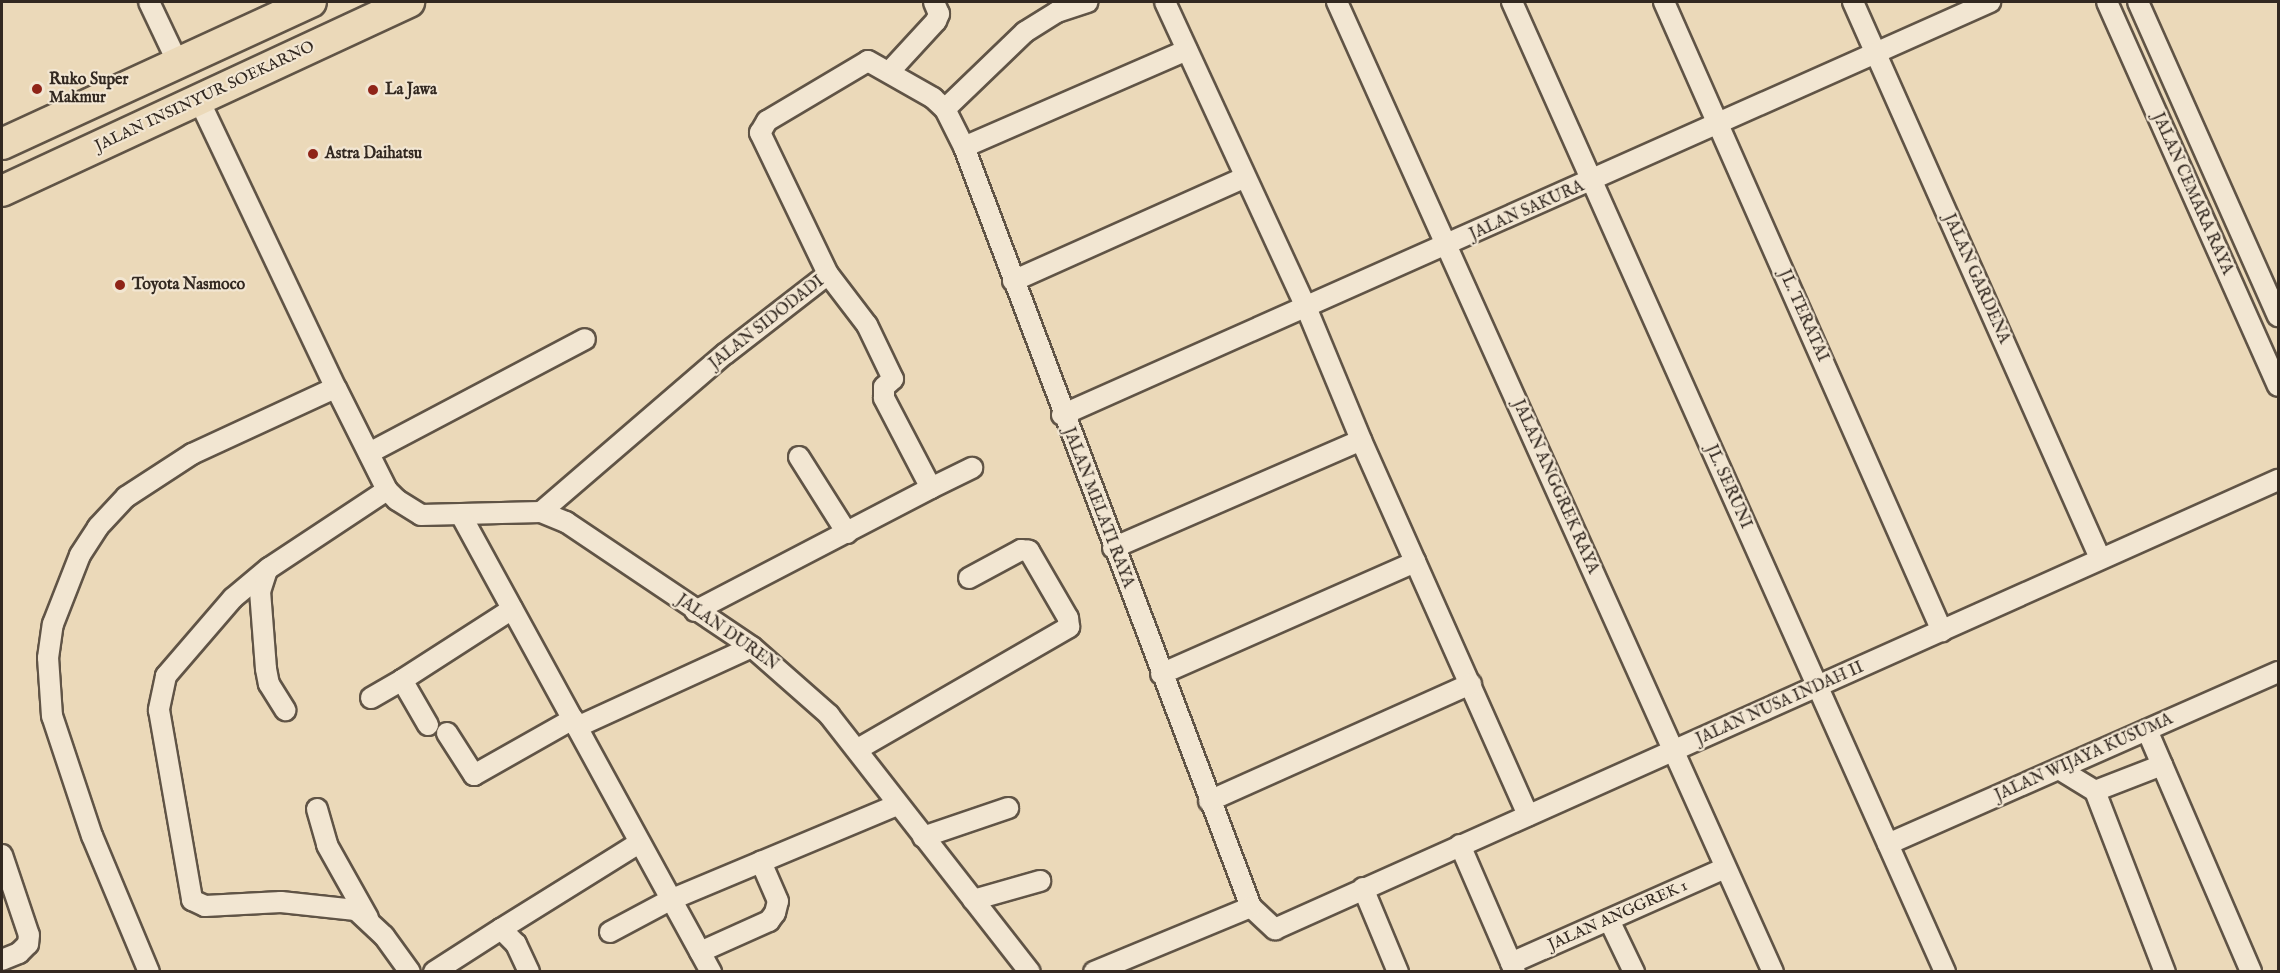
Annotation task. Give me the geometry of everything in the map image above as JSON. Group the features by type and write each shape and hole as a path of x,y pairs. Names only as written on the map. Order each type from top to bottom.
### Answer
{"main road":[{"path":"2,144 311,2"},
{"name":"JALAN INSINYUR SOEKARNO","path":"2,191 409,2"}],"street":[{"path":"149,2 178,63"},
{"path":"934,2 939,14 936,21 890,71 945,109 1025,32 1050,16 1087,2"},
{"path":"1165,2 1306,307 1361,440 1528,814"},
{"name":"JALAN ANGGREK RAYA","path":"1337,2 1448,246 1672,752 1773,972"},
{"name":"JL. SERUNI","path":"1512,2 1945,972"},
{"name":"JL. TERATAI","path":"1664,2 1942,631"},
{"name":"JALAN GARDENA","path":"1852,2 2100,558"},
{"name":"JALAN SAKURA","path":"1062,415 1718,126 1990,2"},
{"name":"JALAN CEMARA RAYA","path":"2107,2 2278,386"},
{"name":"JALAN CEMARA RAYA","path":"2138,2 2278,316"},
{"path":"964,147 1187,50"},
{"name":"JALAN SIDODADI","path":"541,513 725,354 828,274 760,133 762,125 868,61 890,71"},
{"path":"199,100 332,390 369,453 387,490 269,568 212,621 166,675 160,691 159,710 187,886 192,900 205,906 321,904 356,910 368,918"},
{"name":"JALAN MELATI RAYA","path":"945,109 964,147 1062,415 1251,907"},
{"path":"1013,281 1245,177"},
{"path":"2214,245 2241,233"},
{"path":"828,274 867,325 893,380 884,387 884,398 931,488"},
{"path":"369,453 585,339"},
{"path":"149,972 92,836 52,716 48,658 53,624 80,555 98,527 126,498 192,454 332,390"},
{"path":"1113,548 1361,440"},
{"path":"799,457 847,533"},
{"path":"695,611 972,468"},
{"name":"JALAN NUSA INDAH II","path":"1251,907 1275,929 2278,480"},
{"name":"JALAN DUREN","path":"387,490 407,509 421,515 462,517 541,513 584,531 695,611 752,647 829,715 858,749 897,805 1030,972"},
{"path":"462,517 711,972"},
{"path":"858,749 1069,627 1068,618 1029,551 1021,550 969,578"},
{"path":"1161,674 1416,562"},
{"path":"269,568 260,591 266,669 269,684 285,710"},
{"path":"371,698 512,609"},
{"path":"447,733 474,775 575,723 752,647"},
{"name":"JALAN WIJAYA KUSUMA","path":"1888,844 2278,672"},
{"path":"402,680 428,725"},
{"path":"1209,801 1471,684"},
{"path":"2147,730 2251,972"},
{"path":"2095,791 2162,765"},
{"path":"2059,769 2095,791 2166,972"},
{"path":"610,933 670,900 897,805"},
{"path":"923,837 1008,808"},
{"path":"317,809 327,844 368,918 410,972"},
{"path":"434,972 639,843"},
{"path":"1460,846 1513,968"},
{"path":"2,855 29,935 28,944 19,953 2,960"},
{"path":"700,952 769,921 775,913 778,900 761,862"},
{"name":"JALAN ANGGREK 1","path":"1513,968 1609,920 1725,868"},
{"path":"973,900 1040,881"},
{"path":"1363,888 1398,972"},
{"path":"1094,972 1251,907"},
{"path":"1609,920 1634,972"},
{"path":"501,929 516,944 529,972"}],"place":[{"name":"Ruko Super Makmur","path":"37,89"},
{"name":"La Jawa","path":"373,90"},
{"name":"Astra Daihatsu","path":"313,154"},
{"name":"Toyota Nasmoco","path":"120,285"}]}
